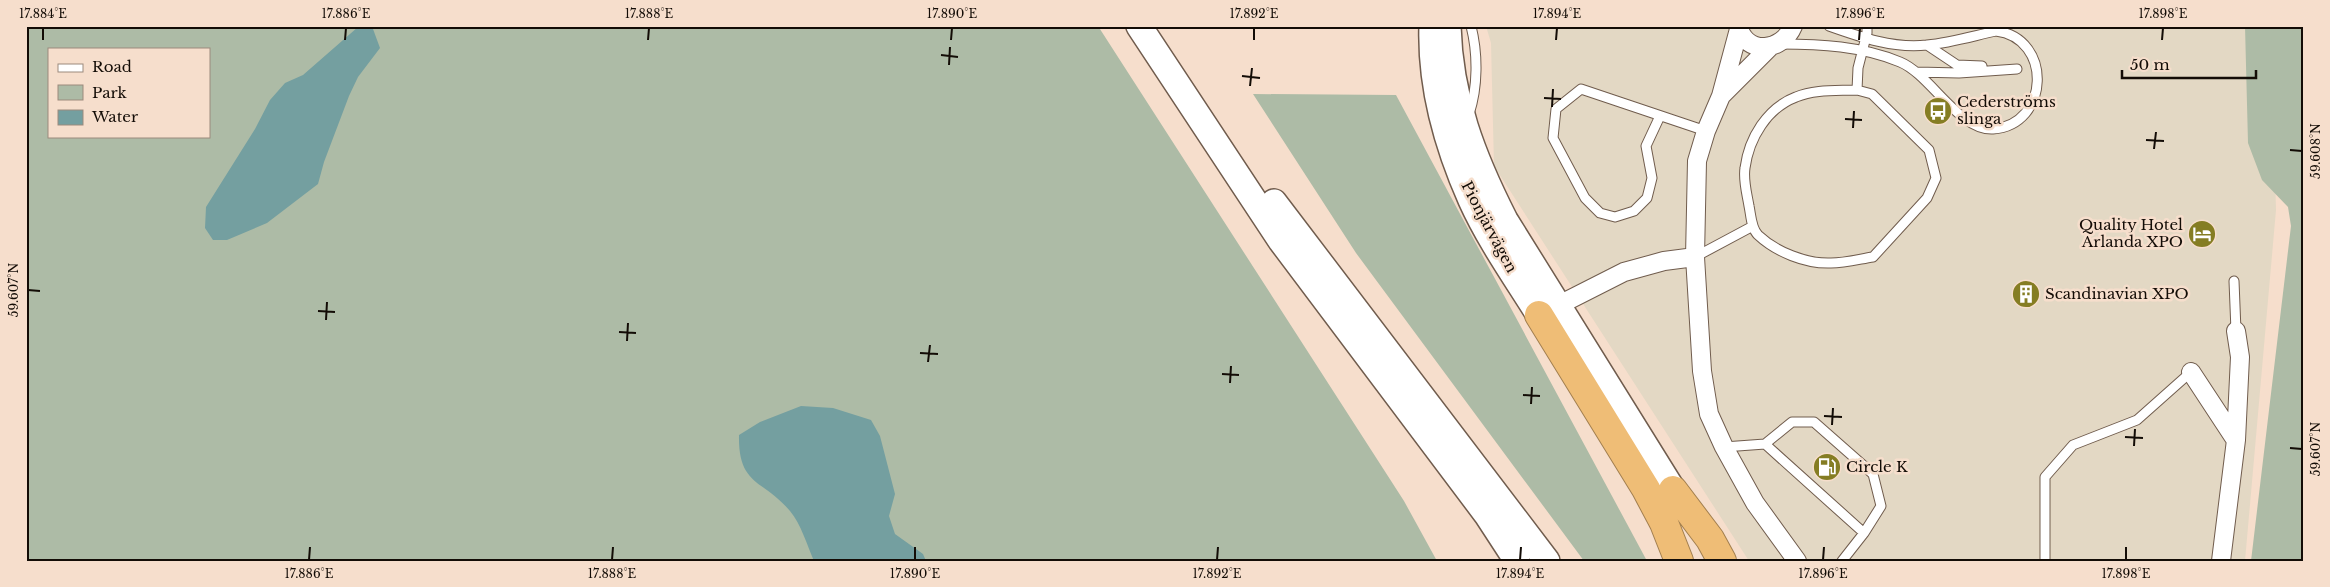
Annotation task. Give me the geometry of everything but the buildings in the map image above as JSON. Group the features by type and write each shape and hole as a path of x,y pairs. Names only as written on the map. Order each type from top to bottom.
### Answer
{"highway":[{"path":"1548,310 1646,489 1680,561"},
{"path":"1673,490 1698,561"},
{"path":"1673,490 1710,539 1722,561"}],"main road":[{"path":"1139,26 1281,241 1487,515 1517,561"},
{"name":"Pionjärvägen","path":"1432,26 1431,52 1436,87 1455,158 1471,201 1673,490"},
{"name":"Pionjärvägen","path":"1448,26 1454,89 1465,129 1486,184 1502,213 1548,310"},
{"path":"1161,58 1295,229 1547,561"}],"street":[{"path":"1721,96 1775,46 1789,36 1793,26"},
{"path":"1739,28 1750,43 1759,47 1775,46"},
{"path":"1739,28 1721,96 1706,131 1697,160 1695,257 1702,371 1709,414 1724,446 1755,503 1797,561"},
{"path":"1548,310 1624,272 1664,261 1695,257"},
{"path":"2221,561 2236,440 2240,357 2236,331"},
{"path":"2191,372 2236,440"}],"lane":[{"path":"1465,129 1472,108 1475,84 1472,26"},
{"path":"1775,46 1824,44 1863,51 1901,62 1918,72 1945,102 1976,126 1993,129 2013,123 2028,112 2038,83 2036,61 2023,43 2009,29 1927,46 1899,45 1866,39 1829,26"},
{"path":"1856,90 1858,68 1866,39 1866,26"},
{"path":"1918,72 1959,73 2018,68 1957,65 1927,46"},
{"path":"1660,116 1646,146 1652,178 1647,198 1634,211 1615,217 1600,213 1585,198 1553,138 1556,109 1581,89 1706,131"},
{"path":"1856,90 1872,94 1929,150 1936,178 1927,198 1873,257 1830,263 1800,259 1780,250 1757,234 1753,226 1745,186 1744,169 1752,139 1772,111 1796,97 1823,91 1856,90"},
{"path":"1695,257 1753,226"},
{"path":"2234,281 2236,331"},
{"path":"2045,561 2045,477 2073,445 2136,420 2191,372"},
{"path":"1724,446 1765,444 1792,422 1814,422 1873,474 1881,506 1864,533 1842,561"},
{"path":"1765,444 1864,533"}],"shaded area":[{"path":"1486,26 2271,26 2276,210 2245,561 1749,561 1494,166 1491,43"}],"green space":[{"path":"26,26 1098,26 1404,501 1437,561 26,561"},
{"path":"2245,26 2304,26 2304,561 2251,561 2291,226 2288,207 2262,180 2248,143"},
{"path":"1253,94 1396,95 1647,561 1584,561 1356,253"}],"water":[{"path":"358,27 373,29 380,48 358,77 349,96 324,162 318,184 267,223 227,240 213,240 205,228 206,207 255,129 270,100 285,83 303,75"},
{"path":"801,406 833,408 871,420 880,436 895,494 889,516 895,534 923,554 926,561 814,561 801,528 794,516 748,473 740,452 739,435 760,422"}],"place":[{"name":"Cederströms slinga","path":"1938,111"},
{"name":"Quality Hotel Arlanda XPO","path":"2202,234"},
{"name":"Scandinavian XPO","path":"2026,294"},
{"name":"Circle K","path":"1827,467"}]}
